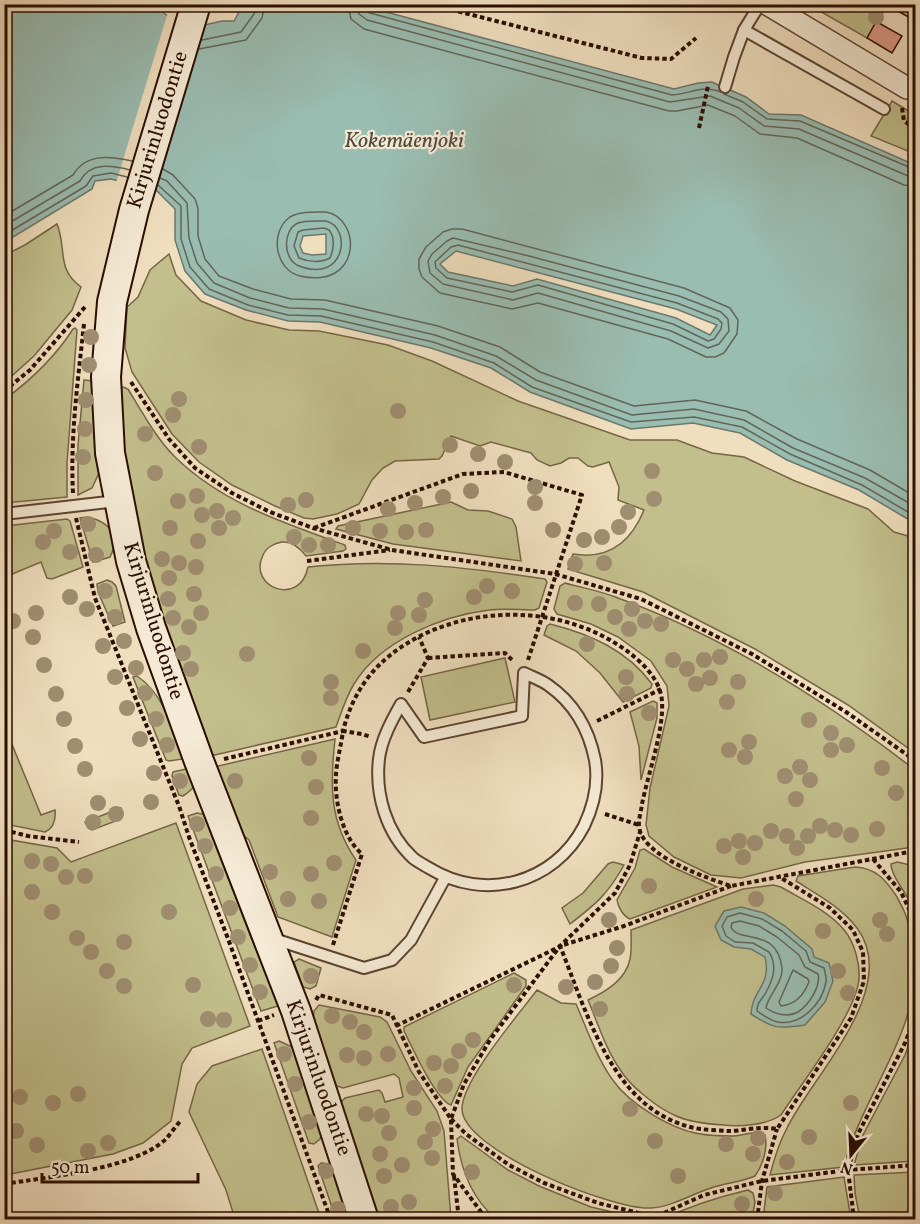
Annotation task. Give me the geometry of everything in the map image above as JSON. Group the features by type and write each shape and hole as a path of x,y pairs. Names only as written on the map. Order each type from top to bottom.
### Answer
{"street":[{"name":"Kirjurinluodontie","path":"196,4 134,210 118,272 108,341 106,377 110,453 130,561 151,628 199,761 296,1011 364,1220"},
{"path":"767,4 907,88"}],"lane":[{"path":"725,87 744,30 760,4"},
{"path":"744,30 884,109"},
{"path":"4,514 118,501"},
{"path":"524,673 548,685 574,709 591,740 597,775 592,810 576,842 550,867 518,882 481,886 445,878 413,858 390,829 378,794 379,756 401,704 424,737 522,716 524,673"},
{"path":"268,937 364,968 392,960 411,940 445,878"}],"path":[{"path":"429,4 642,58 671,59 696,38"},
{"path":"699,128 709,82"},
{"path":"4,391 30,370 85,307"},
{"path":"123,378 132,382 169,439 195,468 232,493 270,512 313,528 392,550 555,574 641,598 752,654 846,712 915,761"},
{"path":"313,528 463,474 504,472 582,495 524,673 505,653 428,658"},
{"path":"308,561 392,550"},
{"path":"329,957 362,854 354,847 340,815 336,776 347,716 360,687 382,660 418,637 453,622 491,615 543,617 578,625 616,642 646,665 661,689 662,717 647,780 639,825 640,832 648,845 674,863 731,886"},
{"path":"418,637 428,658"},
{"path":"401,704 428,658"},
{"path":"584,728 661,689"},
{"path":"164,768 218,760 343,731 362,734 384,743"},
{"path":"592,810 639,825"},
{"path":"4,830 28,836 79,842"},
{"path":"459,1220 453,1174 451,1119 464,1084 490,1040 560,946 615,893 630,865 640,832"},
{"path":"396,1026 560,946 624,926 731,886 915,849"},
{"path":"909,852 915,857"},
{"path":"873,859 902,892 915,924"},
{"path":"758,1220 762,1181 777,1128 851,1018 864,981 863,952 854,930 830,908 778,876"},
{"path":"560,946 601,1047 618,1076 641,1099 671,1121 699,1128 731,1131 777,1128"},
{"path":"296,1011 310,1008 319,995 392,1016 419,1072 451,1119 466,1134 509,1165 544,1183 598,1203 653,1218 704,1195 762,1181 848,1170 915,1165"},
{"path":"856,1220 848,1170 858,1134 905,1043 915,1014"},
{"path":"4,1184 80,1171 121,1161 149,1150 166,1139 181,1120"},
{"path":"453,1174 487,1220"}],"shaded area":[{"path":"809,5 886,5 867,38"},
{"path":"892,101 915,115 915,154 871,136"},
{"path":"57,224 65,266 73,280 81,287 72,310 34,356 5,382 5,255"},
{"path":"169,254 176,275 201,301 246,320 289,330 319,331 388,345 432,361 518,401 630,440 677,440 712,453 744,457 795,481 868,509 894,532 915,538 915,753 848,705 755,649 643,592 568,569 573,554 597,554 608,551 625,540 644,510 618,500 619,487 609,462 593,467 578,458 569,458 550,466 537,460 531,453 491,442 480,446 451,436 439,459 395,461 383,468 372,480 359,504 337,514 313,519 304,518 275,506 232,485 199,462 172,434 132,372 125,348 127,307 138,297 150,270"},
{"path":"75,328 77,330 67,463 67,497 5,503 5,399 42,367"},
{"path":"84,380 93,381 99,473 92,488 78,495 78,445"},
{"path":"123,387 128,389 168,450 193,473 233,499 255,510 345,545 346,549 343,551 306,556 298,548 286,542 271,546 263,555 260,566 262,576 268,584 286,590 295,587 303,580 308,567 368,563 427,565 545,579 547,582 539,608 535,610 495,609 470,613 413,633 379,655 365,669 351,689 336,727 210,756 176,666 145,560 124,463 120,389"},
{"path":"451,502 468,510 488,511 512,519 516,527 521,561 393,544 336,529 338,526"},
{"path":"88,517 102,522 111,531 114,542 110,557 93,562 80,518"},
{"path":"67,519 70,521 83,567 52,579 47,578 41,562 5,577 5,526"},
{"path":"107,580 116,586 125,622 113,626 98,592 97,584"},
{"path":"565,583 599,591 697,631 773,672 881,744 915,770 915,843 907,848 805,862 741,878 711,875 674,857 649,836 646,825 650,788 669,706 667,686 651,661 618,637 591,624 557,614 554,609 560,586"},
{"path":"550,624 607,645 642,672 652,684 651,688 623,702 600,673 576,651 544,635"},
{"path":"505,658 515,702 430,720 421,677"},
{"path":"137,676 161,702 183,759 166,760 133,677"},
{"path":"653,701 657,703 657,718 641,780 639,746 630,712"},
{"path":"4,725 41,815 55,810 54,823 45,832 5,824"},
{"path":"335,739 332,787 336,817 347,845 356,860 332,937 278,917 249,840 243,835 214,767"},
{"path":"186,769 190,771 194,786 183,796 179,795 172,776 173,772"},
{"path":"121,808 123,814 121,819 92,830 85,822"},
{"path":"203,814 210,821 278,1006 261,1011 188,816"},
{"path":"176,823 250,1026 192,1048 182,1064 171,1121 143,1143 113,1154 5,1175 5,839 57,848 71,862"},
{"path":"644,849 672,867 717,887 630,919 621,911 617,900 635,868 640,850"},
{"path":"613,862 624,865 612,884 594,904 570,924 562,908 583,893 608,864"},
{"path":"897,862 915,866 915,912 892,869 891,864"},
{"path":"855,867 875,872 884,880 897,897 907,917 915,953 914,983 909,1011 900,1037 853,1139 844,1167 770,1175 787,1128 848,1031 861,1004 869,977 868,952 857,928 821,896 796,881 798,876"},
{"path":"773,885 815,906 845,931 852,942 858,961 859,979 856,994 814,1068 781,1115 761,1123 737,1126 691,1121 667,1112 625,1077 607,1046 588,1000 608,989 624,973 631,956 631,930 743,889"},
{"path":"299,959 321,968 316,986 310,989 303,987 294,962"},
{"path":"514,973 526,980 526,986 468,1067 451,1105 438,1094 418,1060 404,1027"},
{"path":"537,990 561,1003 576,1004 596,1052 612,1079 629,1098 652,1114 690,1132 713,1136 750,1133 765,1135 764,1156 755,1176 711,1188 666,1205 651,1208 632,1206 606,1200 542,1175 511,1159 486,1142 468,1124 462,1108 465,1096 481,1064"},
{"path":"319,1005 380,1017 387,1022 411,1071 437,1111 444,1131 451,1219 376,1219 341,1106 345,1098 379,1090 385,1102 403,1097 399,1078 394,1074 343,1088 334,1085 313,1023 314,1011"},
{"path":"915,1029 915,1161 854,1165 863,1135 905,1055"},
{"path":"279,1041 297,1052 323,1129 320,1139 314,1144 309,1143 274,1043"},
{"path":"262,1049 321,1219 235,1219 226,1190 189,1112 197,1084 212,1066"},
{"path":"461,1136 508,1170 539,1186 591,1207 642,1219 496,1219 480,1202 469,1183 457,1139"},
{"path":"321,1163 331,1164 351,1219 336,1219 318,1166"},
{"path":"915,1172 915,1219 860,1219 854,1175"},
{"path":"844,1177 851,1219 763,1219 767,1187"},
{"path":"748,1190 753,1193 755,1202 752,1219 663,1219 704,1202"}],"water":[{"name":"Kokemäenjoki","path":"5,5 152,5 187,29 222,21 234,21 243,5 360,5 674,89 712,82 746,97 769,114 801,115 915,165 915,521 859,490 787,460 740,433 693,423 631,429 530,392 491,368 431,348 320,322 288,321 246,310 205,294 185,271 175,240 175,209 157,191 111,179 95,181 92,189 5,242","holes":["326,234 326,254 303,253 300,246 303,236","456,251 676,309 717,325 710,335 676,318 537,279 513,286 448,272 440,264"]},
{"path":"741,907 764,913 785,926 812,949 814,957 829,963 833,981 825,1002 805,1025 776,1027 751,1014 752,1006 766,974 765,957 751,949 734,947 721,940 715,926 724,911"}],"pier":[{"path":"168,12 187,26 152,193 116,183"}],"building":[{"path":"886,4 916,4 916,13 912,19 887,5 877,22 902,36 892,53 867,38"}]}
